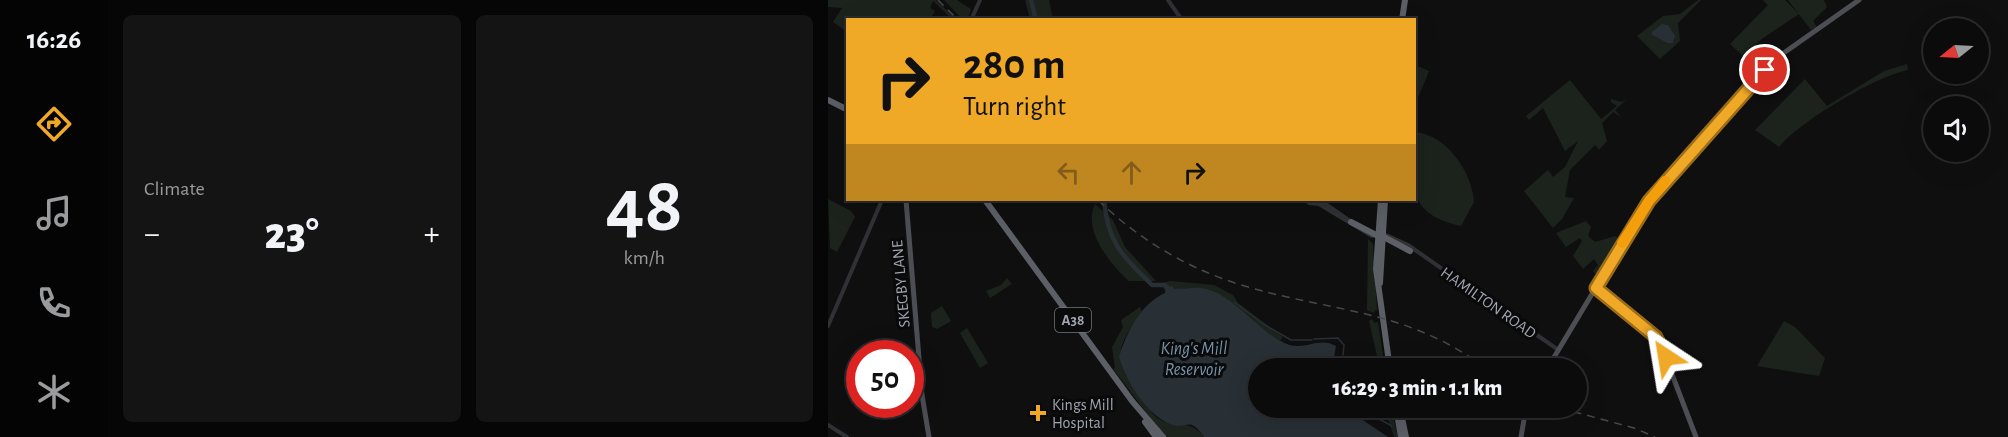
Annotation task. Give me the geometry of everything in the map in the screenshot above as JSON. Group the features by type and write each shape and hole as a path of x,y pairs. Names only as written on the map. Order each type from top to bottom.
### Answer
{"highway":[{"path":"1402,18 1405,0"},
{"path":"828,100 846,109"},
{"name":"A38","path":"986,201 1156,437"},
{"path":"1384,201 1377,285 1388,358"},
{"path":"1351,222 1410,251"},
{"path":"1379,296 1380,236"},
{"name":"A38","path":"1126,396 1163,437"},
{"path":"1400,418 1404,437"}],"main road":[{"path":"1552,358 1649,201 1783,52 1859,0"},
{"name":"SKEGBY LANE","path":"906,201 922,395 929,437"},
{"path":"1596,288 1660,343 1696,437"},
{"path":"1521,437 1524,418"}],"street":[{"path":"971,18 980,0"},
{"path":"1168,0 1181,18"},
{"path":"828,326 882,201"},
{"name":"HAMILTON ROAD","path":"1311,201 1356,228 1408,245 1557,349"},
{"path":"1321,201 1351,222"},
{"name":"HAMILTON ROAD","path":"1410,251 1421,255"},
{"path":"828,425 848,437"}],"shaded area":[{"path":"828,0 936,0 955,18 951,18 933,1 930,8 935,11 931,18 846,18 846,31 833,22 842,8 828,7"},
{"path":"944,0 957,0 971,9 968,18 961,18"},
{"path":"1025,0 1049,0 1053,18 1030,18"},
{"path":"1701,0 1678,23 1680,41 1660,59 1637,36 1663,16 1680,14","holes":["1665,24 1675,40 1667,43 1652,35"]},
{"path":"1763,0 1785,0 1799,14 1763,38 1743,56 1730,44 1768,5"},
{"path":"1788,0 1824,0 1827,7 1813,21 1817,27 1811,30"},
{"path":"1907,64 1908,70 1877,81 1839,101 1804,125 1779,147 1755,130 1805,79 1827,106 1884,71"},
{"path":"1416,65 1429,71 1416,103"},
{"path":"1570,80 1601,119 1617,106 1611,102 1611,99 1621,102 1626,100 1615,110 1621,117 1613,112 1602,123 1607,141 1599,150 1595,145 1570,170 1565,197 1574,198 1562,219 1553,228 1524,191 1548,170 1553,177 1565,167 1578,141 1565,151 1543,108 1529,120 1526,116"},
{"path":"1416,132 1437,140 1456,157 1468,179 1474,202 1461,226 1429,213 1420,203 1416,192"},
{"path":"828,199 851,211 855,217 837,252 830,248"},
{"path":"1095,204 1113,220 1125,247 1156,281 1129,281 1114,266 1095,236 1092,214"},
{"path":"1586,221 1591,227 1588,236 1595,242 1615,236 1621,239 1599,277 1593,271 1598,265 1594,259 1583,269 1573,256 1582,241 1580,238 1566,247 1556,233"},
{"path":"1368,239 1373,244 1377,311 1375,310 1374,313 1367,310"},
{"path":"1007,278 1012,284 990,298 986,291 1001,285"},
{"path":"1171,281 1214,285 1233,295 1238,303 1283,337 1280,341 1200,288 1164,290 1162,283"},
{"path":"942,306 951,321 937,329 932,327 931,313"},
{"path":"1140,307 1142,312 1122,344 1121,361 1124,371 1156,417 1165,422 1193,428 1204,437 1165,437 1113,369 1115,368 1112,347 1123,327 1121,320"},
{"path":"1372,319 1374,323 1378,322 1383,358 1377,358 1369,321"},
{"path":"1784,321 1795,327 1825,358 1819,376 1757,366"},
{"path":"967,328 988,363 980,368 960,333"},
{"path":"1387,418 1393,418 1398,437 1394,437"}],"water":[{"path":"1662,24 1668,25 1675,36 1673,43 1667,43 1652,35 1652,32"},
{"name":"King's Mill Reservoir","path":"1166,287 1202,288 1225,297 1265,331 1287,344 1300,346 1324,342 1336,346 1334,358 1248,358 1248,418 1360,418 1388,437 1204,437 1192,425 1173,425 1155,415 1139,397 1119,357 1135,320 1148,304 1165,293"}],"waterway":[{"path":"1031,0 1036,18"},
{"path":"1104,201 1109,228 1118,248 1152,285 1165,285 1169,290"},
{"path":"1234,302 1265,325 1291,340 1312,340"},
{"path":"1314,339 1338,338 1344,345 1343,355"},
{"path":"1377,418 1392,426"}],"railway":[{"path":"938,0 956,18"},
{"path":"1099,201 1145,239 1199,269 1238,284 1396,323 1426,334 1470,358"},
{"path":"1587,415 1634,428 1655,437"}],"slow traffic":[{"path":"1622,243 1665,181"}],"place":[{"name":"Kings Mill Hospital","path":"1038,413"}],"route":[{"path":"1666,357 1656,337 1596,288 1606,268 1649,201 1765,70"}]}
